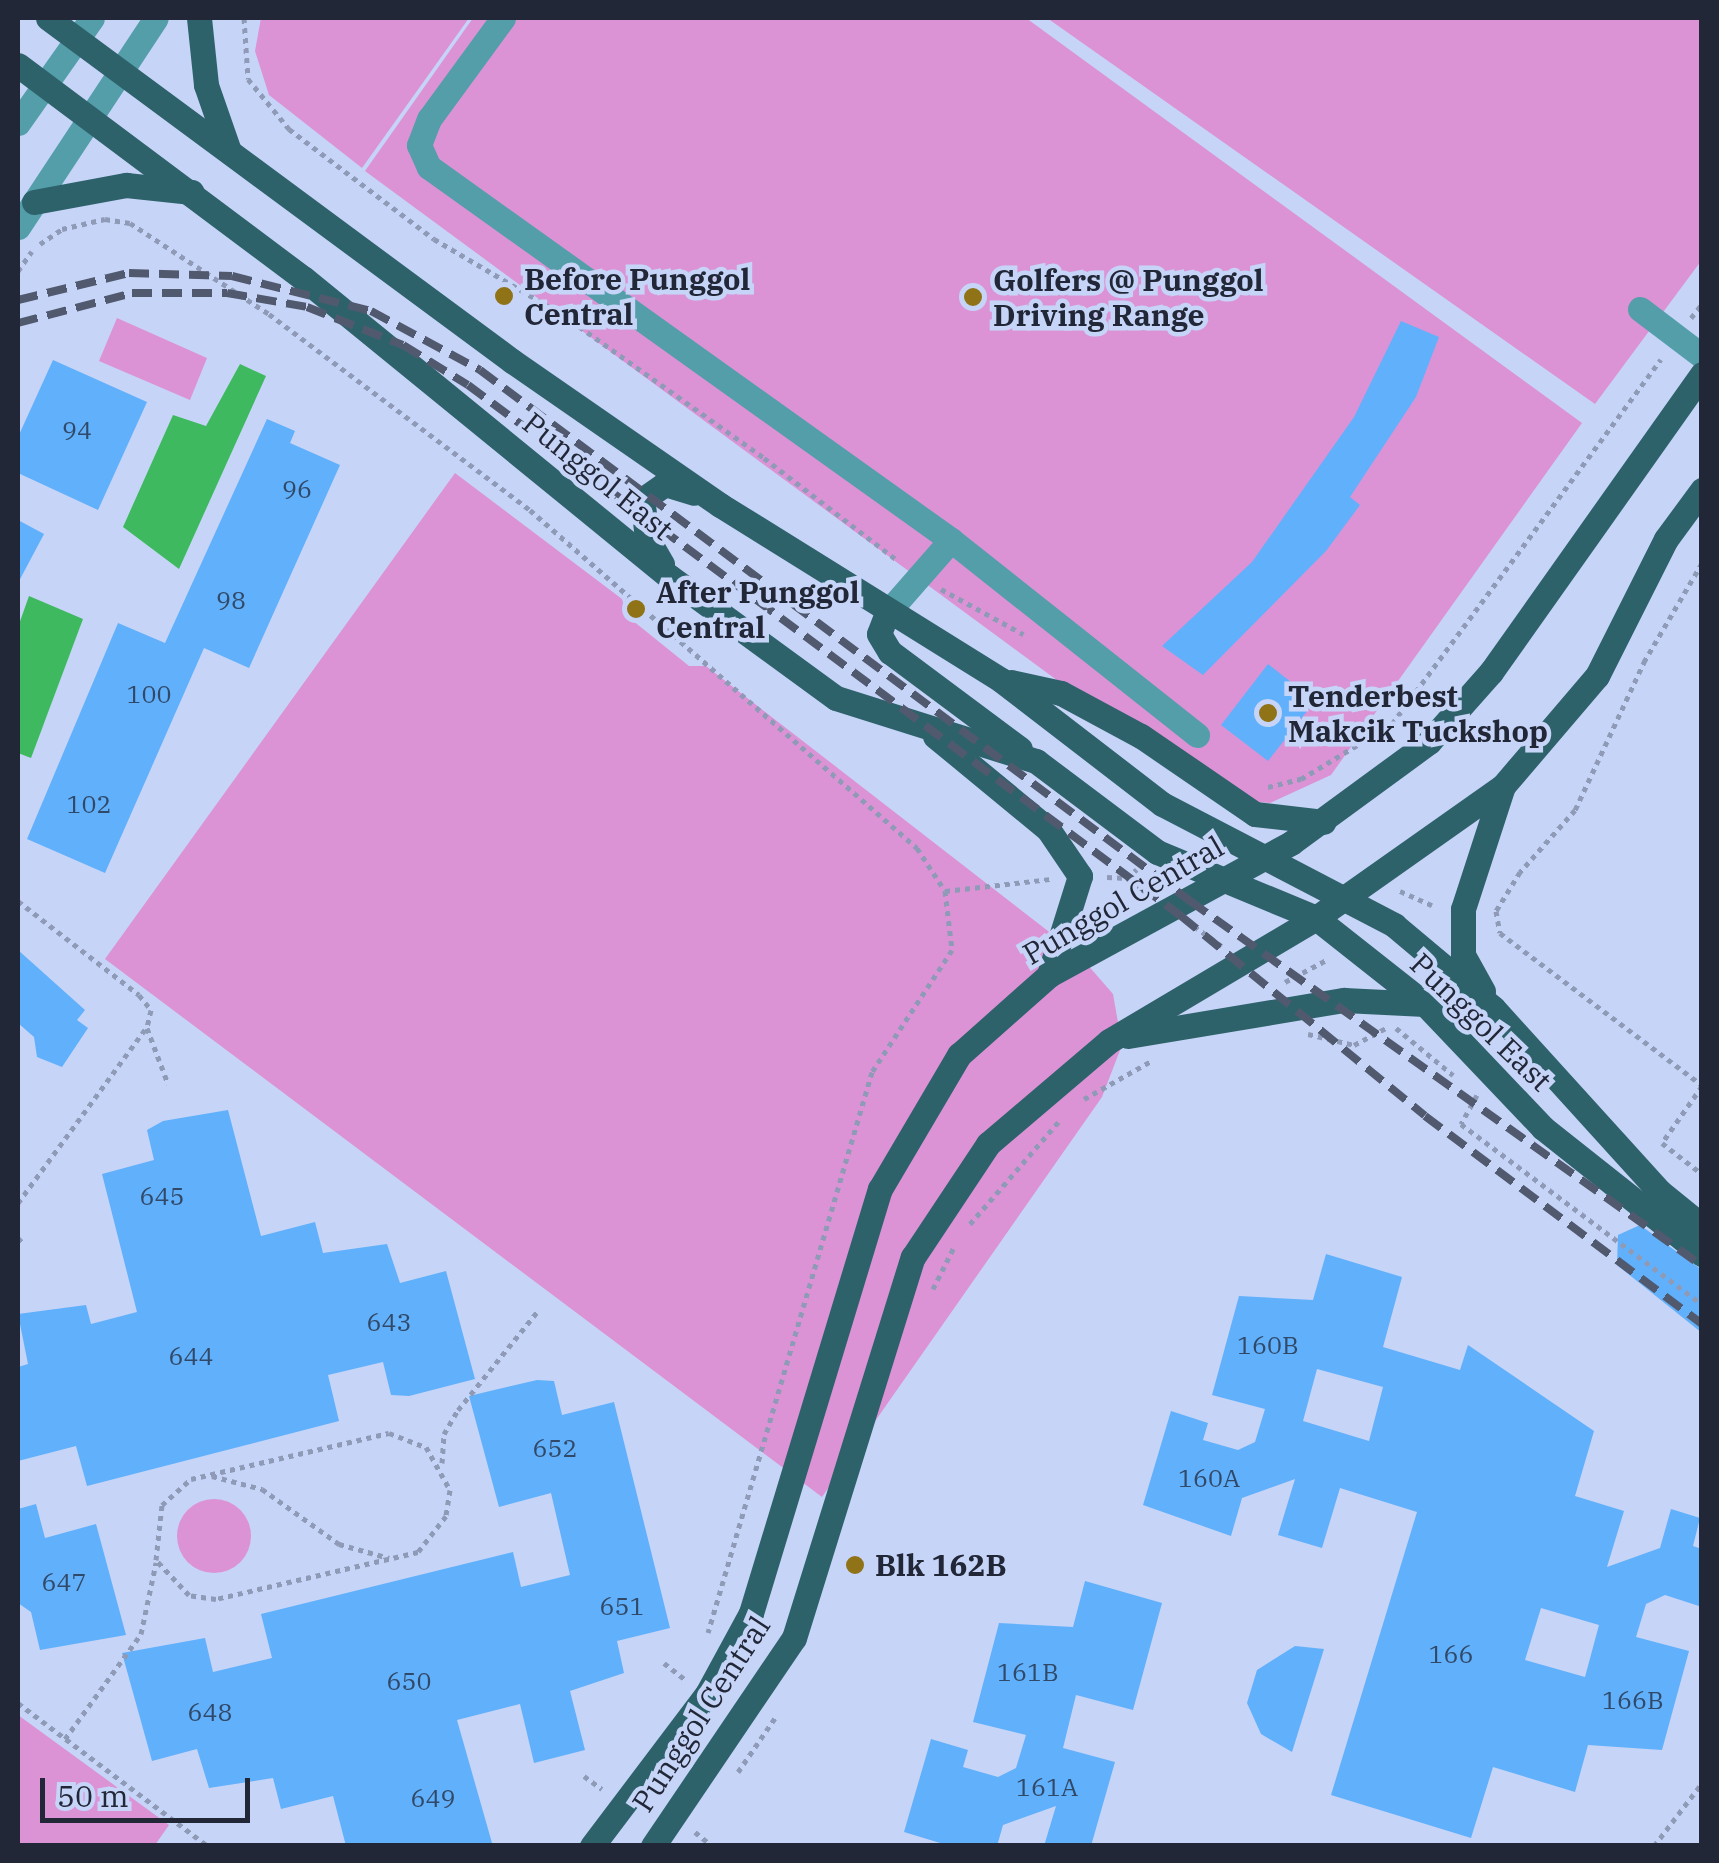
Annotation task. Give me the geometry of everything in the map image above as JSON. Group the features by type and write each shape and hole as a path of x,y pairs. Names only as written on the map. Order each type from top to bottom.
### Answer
{"main road":[{"name":"Punggol East","path":"48,18 85,28 120,69 720,505 887,613 1001,680 1162,804 1258,858 1394,925 1494,1008 1660,1192 1702,1226"},
{"path":"199,18 206,85 228,149"},
{"name":"Punggol East","path":"18,64 192,192 670,577 836,698 1036,761 1157,852 1219,881 1316,918 1425,1004 1543,1128 1702,1254"},
{"path":"34,202 126,185 192,192"},
{"name":"Punggol Central","path":"592,1846 707,1694 751,1612 880,1189 959,1055 1049,974 1324,822 1429,742 1492,672 1702,374"},
{"path":"670,577 646,538 642,500 665,484 720,505"},
{"name":"Punggol Central","path":"653,1846 794,1638 913,1257 988,1144 1109,1040 1316,918 1503,786 1597,676 1666,539 1702,490"},
{"path":"887,613 879,634 890,652 1036,761"},
{"path":"1001,680 1061,693 1255,814 1324,822"},
{"path":"924,726 1048,829 1080,876 1049,974"},
{"path":"1494,1008 1463,955 1463,909 1503,786"},
{"path":"1109,1040 1344,1000 1425,1004"}],"street":[{"path":"18,227 156,18"},
{"path":"503,18 428,120 419,145 429,167 951,540 1197,736"},
{"path":"18,123 85,28"},
{"path":"1640,310 1702,356"},
{"path":"887,613 951,540"}],"path":[{"path":"244,18 248,79 289,129 434,239 562,315 764,458 920,579 1031,638"},
{"path":"18,271 62,230 105,220 170,244 530,510 917,848 944,891 952,950 872,1072 704,1648"},
{"path":"1266,788 1301,779 1392,724 1678,335"},
{"path":"1702,563 1645,660 1575,810 1496,911 1500,933 1702,1086 1662,1143 1702,1174"},
{"path":"1127,878 1242,960"},
{"path":"18,901 139,995 150,1010 146,1028 18,1203"},
{"path":"1303,1033 1354,1045 1392,1026 1478,1095 1461,1124 1702,1304"},
{"path":"146,1028 168,1084"},
{"path":"929,1296 962,1232 1074,1104 1158,1058"},
{"path":"156,1560 189,1595 216,1598 418,1552 446,1516 444,1434 458,1410 538,1311"},
{"path":"66,1738 146,1624 162,1504 191,1479 389,1433 426,1447 442,1466"},
{"path":"209,1475 262,1488 339,1544 391,1558"},
{"path":"664,1664 692,1684"},
{"path":"680,1700 692,1684 698,1666"},
{"path":"18,1703 208,1846"},
{"path":"729,1784 784,1703"},
{"path":"584,1776 608,1794"},
{"path":"598,1807 619,1779"},
{"path":"1657,1845 1702,1782"},
{"path":"706,1816 694,1831 712,1846"}],"shaded area":[{"path":"261,18 469,18 362,168 269,95 255,51"},
{"name":"Golfers @ Punggol Driving Range","path":"473,18 1026,18 1582,423 1331,775 1270,803 1217,798 365,171"},
{"path":"1047,18 1701,18 1701,261 1595,404"},
{"path":"117,318 207,358 190,400 99,361"},
{"path":"240,364 266,376 179,569 123,527 173,415 206,426"},
{"path":"455,473 622,599 627,616 689,666 706,666 1079,955 1113,994 1122,1045 1102,1097 822,1497 105,959"},
{"path":"29,596 83,619 31,758 18,753 18,627"},
{"path":"214,1499 240,1510 251,1536 240,1562 214,1573 188,1562 177,1536 188,1510"},
{"path":"18,1715 169,1825 155,1845 18,1845"}],"building":[{"path":"1401,321 1439,337 1416,397 1350,497 1360,505 1326,551 1203,675 1162,646 1252,562 1354,417"},
{"path":"53,360 147,402 98,510 18,473 18,437"},
{"path":"267,419 295,431 290,443 340,465 249,668 204,648 105,873 27,839 118,623 165,643"},
{"path":"18,520 44,534 18,583"},
{"name":"Tenderbest Makcik Tuckshop","path":"1268,664 1315,701 1268,761 1221,725"},
{"path":"18,950 85,1010 77,1020 88,1028 62,1067 37,1057 34,1037 18,1023"},
{"path":"228,1110 261,1236 315,1222 323,1253 387,1244 400,1283 446,1271 475,1379 409,1396 391,1395 383,1362 328,1375 339,1421 87,1486 76,1446 18,1461 18,1367 28,1364 18,1314 86,1305 91,1324 137,1312 102,1174 154,1160 147,1130 163,1121"},
{"path":"1640,1225 1702,1270 1702,1333 1617,1265 1618,1235"},
{"path":"1326,1254 1402,1277 1383,1347 1460,1370 1468,1345 1594,1431 1575,1496 1624,1511 1607,1567 1660,1548 1671,1509 1700,1518 1693,1546 1702,1549 1702,1607 1665,1595 1646,1604 1636,1637 1689,1651 1662,1750 1588,1745 1575,1792 1493,1767 1471,1838 1331,1795 1417,1512 1340,1488 1322,1548 1278,1535 1295,1479 1242,1498 1231,1536 1143,1505 1171,1411 1208,1423 1203,1440 1238,1450 1255,1442 1265,1409 1212,1395 1239,1296 1313,1300","holes":["1317,1369 1383,1387 1369,1441 1303,1421","1541,1608 1599,1625 1585,1677 1525,1660"]},
{"path":"537,1380 554,1381 562,1415 614,1402 670,1628 617,1641 624,1673 570,1691 585,1750 534,1763 520,1704 457,1720 492,1843 346,1846 333,1796 281,1809 273,1778 209,1788 197,1749 152,1761 122,1653 205,1638 213,1672 272,1658 261,1614 513,1552 521,1587 570,1575 551,1493 499,1507 469,1396"},
{"path":"36,1504 45,1538 96,1524 126,1635 40,1650 31,1612 18,1603 18,1509"},
{"path":"1085,1581 1162,1603 1133,1710 1076,1695 1063,1748 1115,1762 1091,1846 1044,1846 1056,1806 1003,1825 997,1846 950,1846 904,1832 931,1739 968,1750 963,1767 998,1777 1016,1768 1026,1735 973,1722 999,1623 1073,1627"},
{"path":"1295,1646 1324,1649 1292,1752 1261,1734 1247,1703 1257,1670"}],"railway":[{"path":"18,300 129,273 232,276 371,311 480,370 1190,901 1702,1266"},
{"path":"18,323 132,293 227,293 307,307 403,345 468,385 1181,916 1425,1116 1702,1324"}],"place":[{"name":"Before Punggol Central","path":"504,296"},
{"name":"Golfers @ Punggol Driving Range","path":"973,297"},
{"name":"After Punggol Central","path":"636,609"},
{"name":"Tenderbest Makcik Tuckshop","path":"1268,713"},
{"name":"Blk 162B","path":"855,1565"}]}
